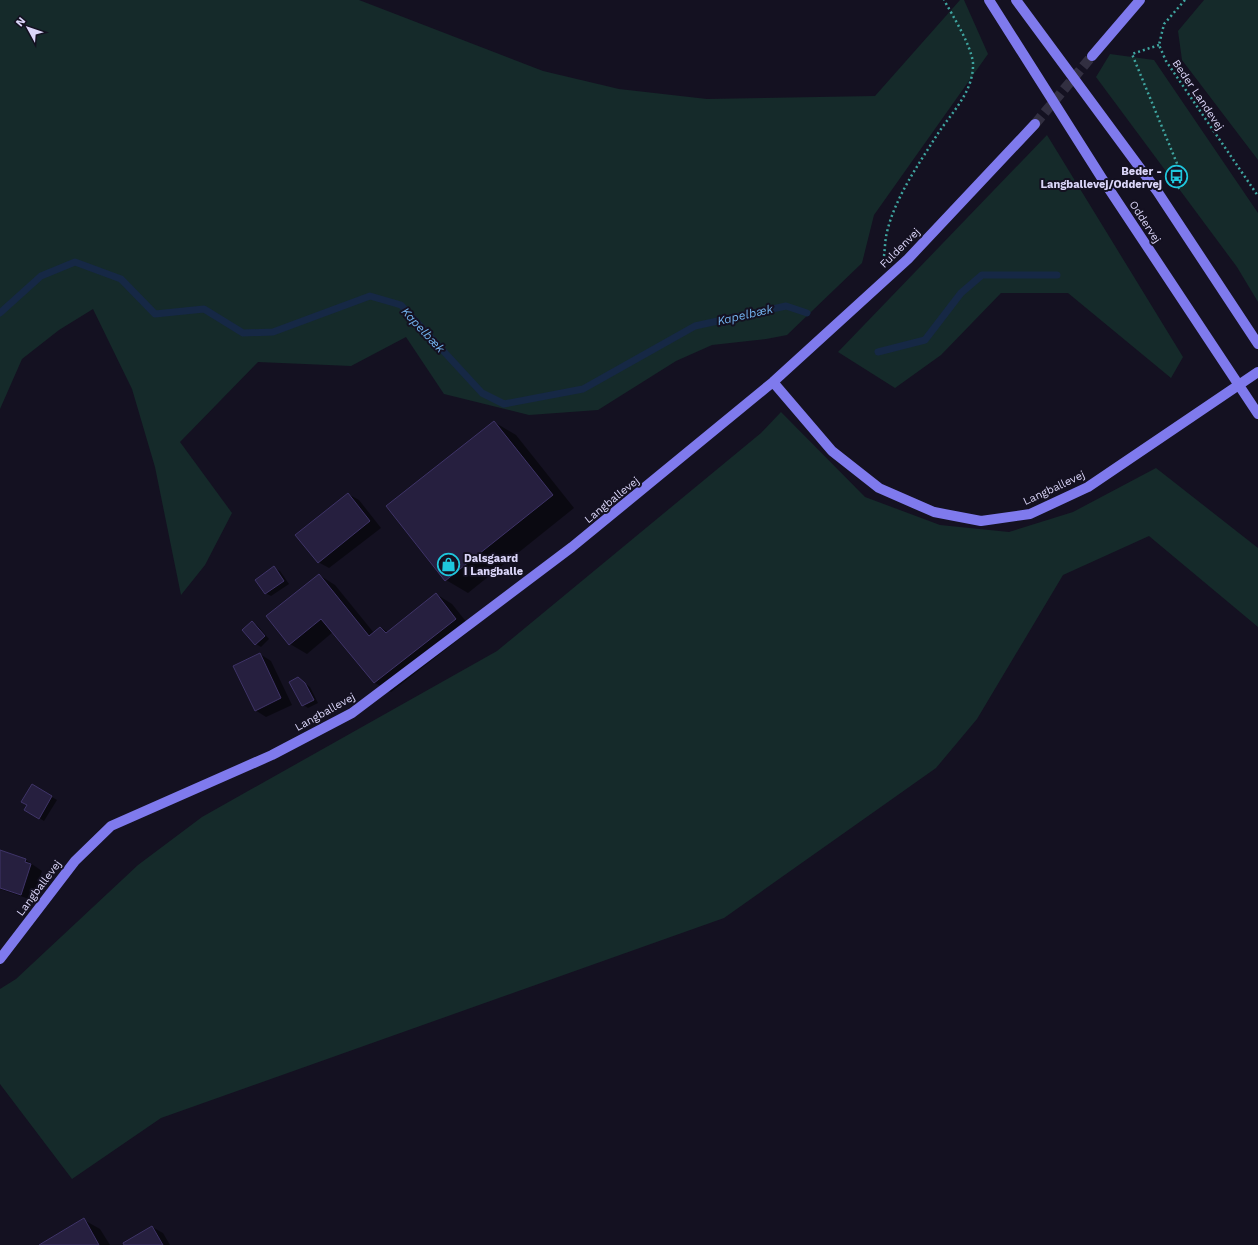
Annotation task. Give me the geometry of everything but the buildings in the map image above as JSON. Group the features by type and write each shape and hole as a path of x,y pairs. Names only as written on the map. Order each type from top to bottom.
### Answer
{"street":[{"name":"Oddervej","path":"989,0 1103,180 1238,386 1258,414"},
{"path":"1016,0 1162,199 1258,344"},
{"path":"1092,56 1140,0"},
{"name":"Fuldenvej","path":"774,382 908,258 1035,124"},
{"name":"Langballevej","path":"0,959 75,861 111,826 272,755 352,713 572,548 774,382 832,451 879,488 934,512 981,521 1030,514 1088,487 1258,372"}],"path":[{"path":"885,280 883,261 886,233 893,214 907,185 934,140 968,90 973,63 963,35 944,0"},
{"path":"1162,199 1185,183 1132,54 1159,46 1164,24 1185,0"},
{"name":"Beder Landevej","path":"1159,46 1166,61 1258,196"}],"green space":[{"path":"0,0 359,0 543,71 619,89 707,99 875,96 960,0 964,0 988,54 874,215 862,263 787,335 712,345 676,361 598,410 529,415 444,394 406,337 351,366 258,362 180,442 232,513 205,565 181,595 155,467 132,389 93,309 59,330 22,359 0,409"},
{"path":"1204,0 1258,0 1258,160 1182,60 1178,31"},
{"path":"1110,54 1154,60 1258,213 1258,302 1237,267 1096,77"},
{"path":"1047,135 1183,357 1171,378 1068,293 1001,293 941,355 895,388 838,352"},
{"path":"781,412 865,497 940,525 1009,532 1073,512 1156,468 1258,548 1258,627 1149,536 1063,575 977,719 936,768 724,918 161,1118 72,1179 0,1084 0,989 16,979 138,865 202,817 497,651 761,433"}],"waterway":[{"name":"Kapelbæk","path":"0,313 41,276 75,262 121,279 155,314 204,309 243,333 273,332 370,296 401,305 482,393 504,404 583,389 695,326 786,306 807,313"},
{"name":"Kapelbæk","path":"878,352 925,340 961,293 982,275 1057,275"}],"tunnel":[{"path":"1035,124 1092,56"}],"place":[{"name":"Beder - Langballevej/Oddervej","path":"1177,177"},
{"name":"Dalsgaard i Langballe","path":"449,564"}]}
